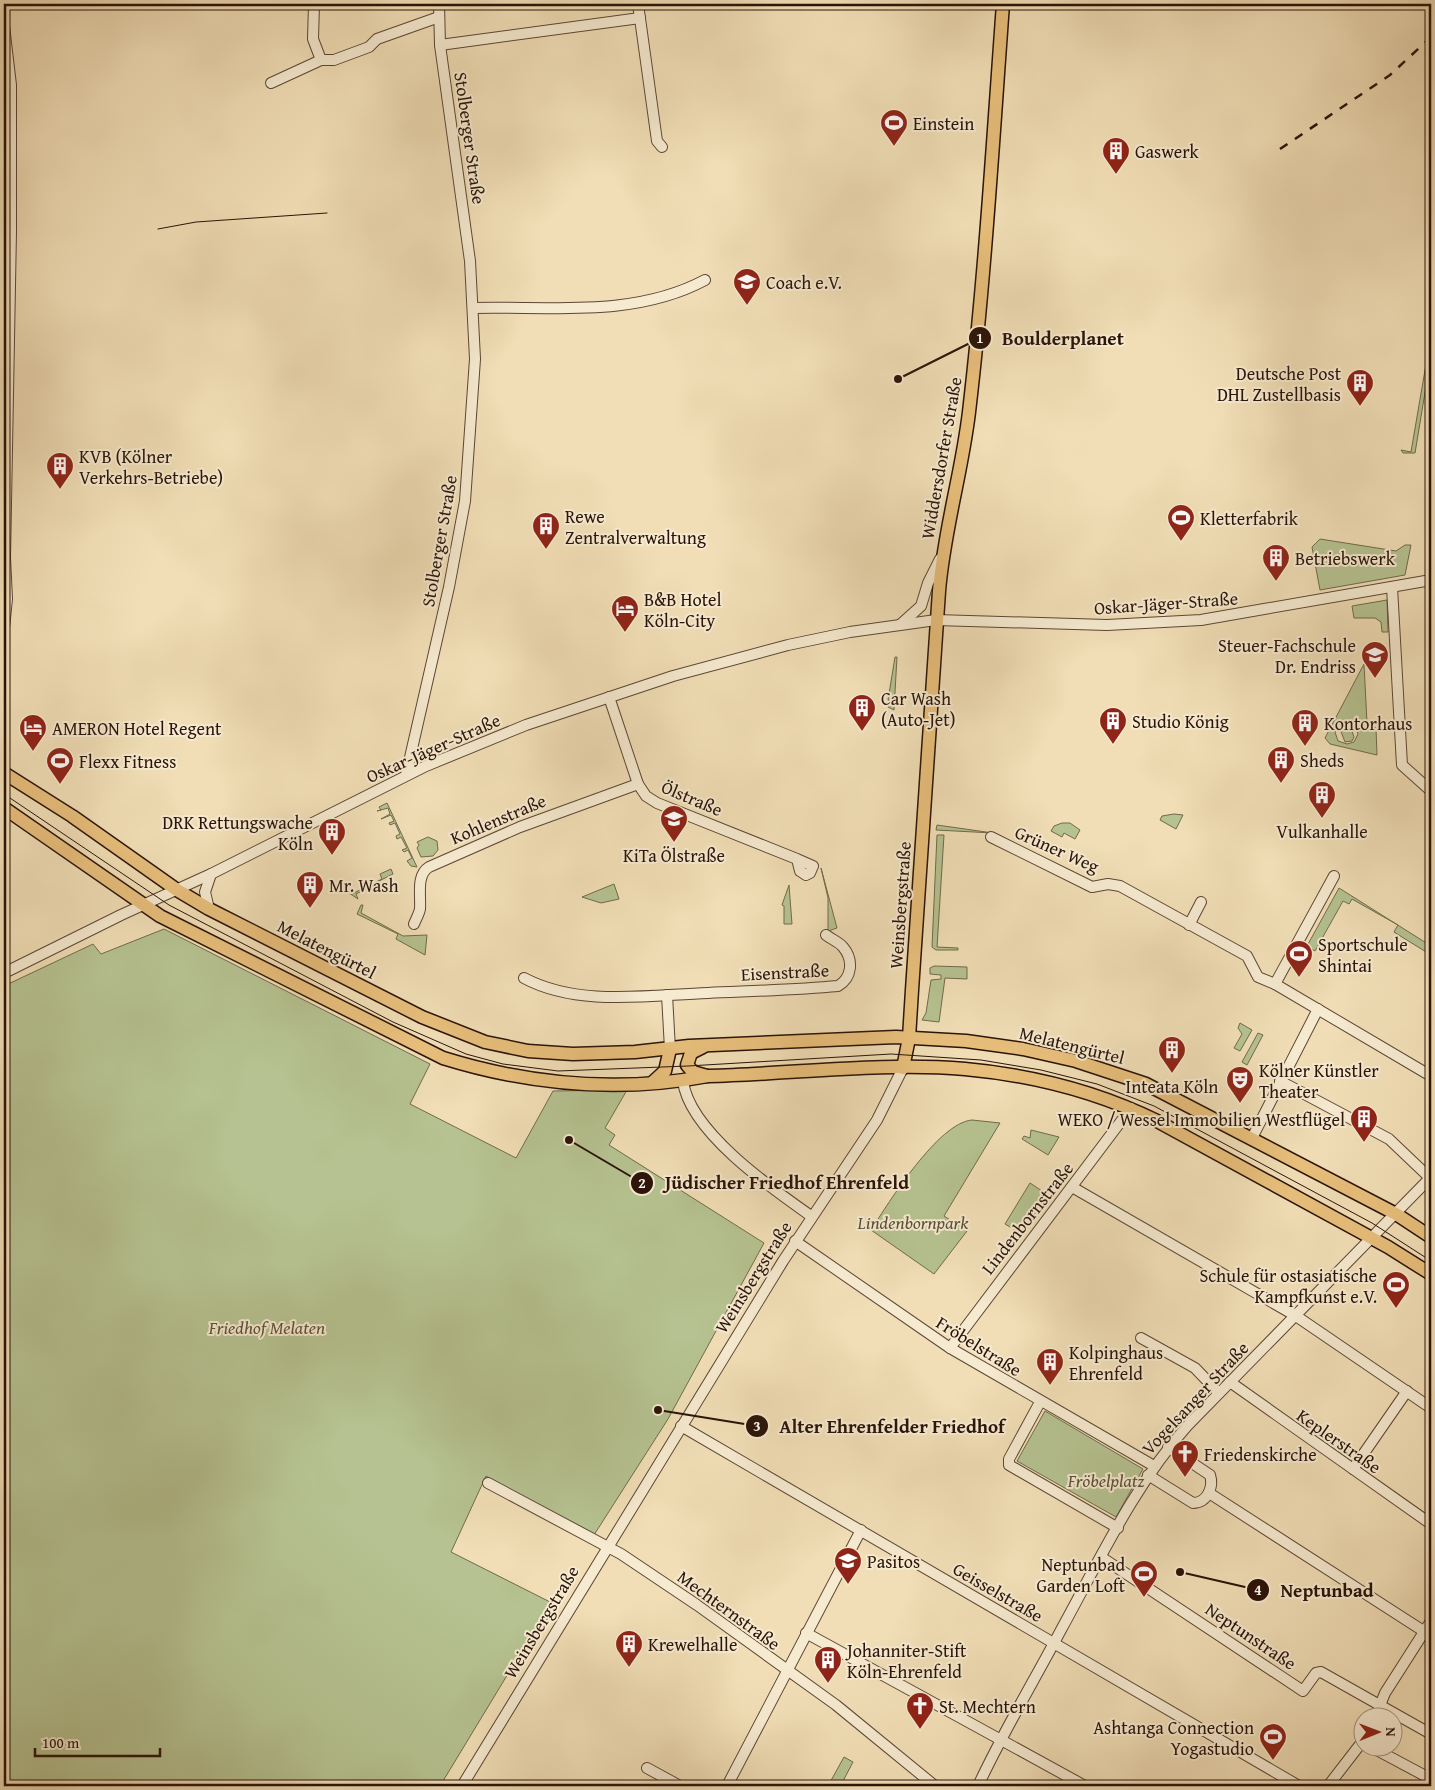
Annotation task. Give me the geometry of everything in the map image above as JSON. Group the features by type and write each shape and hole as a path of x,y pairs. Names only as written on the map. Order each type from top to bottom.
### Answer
{"main road":[{"name":"Widdersdorfer Straße","path":"936,620 942,556 969,414 978,337 1004,4"},
{"name":"Weinsbergstraße","path":"903,1068 909,1038 936,620"},
{"name":"Melatengürtel","path":"4,773 72,816 177,890 422,1017 485,1042 528,1051 573,1054 670,1049 707,1045 909,1038 984,1044 1087,1064 1146,1084 1396,1214 1431,1237"},
{"path":"4,808 160,916 443,1058 485,1071 523,1079 584,1084 683,1081 708,1076 903,1068 963,1069 1034,1079 1131,1108 1188,1137 1371,1238 1431,1274"},
{"path":"707,1045 691,1053 687,1061 693,1072 708,1076"},
{"path":"652,1082 665,1071 670,1049"}],"street":[{"path":"314,4 313,39 321,60"},
{"name":"Stolberger Straße","path":"406,775 446,602 465,501 475,359 470,261 440,45 440,4"},
{"path":"638,4 657,141 662,147"},
{"path":"271,83 321,60 334,60 369,47 377,39 439,18"},
{"path":"440,45 640,18"},
{"path":"4,26 11,86 11,239 4,560 7,599 4,628"},
{"path":"473,308 608,307 658,298 689,288 705,280"},
{"path":"900,625 921,606 928,583 942,556"},
{"name":"Oskar-Jäger-Straße","path":"4,973 210,874 406,775 488,740 644,684 780,647 936,620 1106,626 1163,623 1222,618 1431,580"},
{"path":"1392,587 1402,766 1431,791"},
{"name":"Ölstraße","path":"609,697 638,784 646,796 657,803 797,859"},
{"name":"Kohlenstraße","path":"414,924 419,911 420,881 429,867 520,827 638,784"},
{"name":"Grüner Weg","path":"991,837 1092,887 1108,884 1120,886 1247,956 1258,977 1275,984 1431,1076"},
{"path":"210,874 205,892 210,908"},
{"path":"1275,984 1334,876"},
{"path":"1189,925 1201,902"},
{"name":"Eisenstraße","path":"524,978 542,987 574,994 667,995 838,986 843,983 849,974 849,958 842,946 826,935"},
{"path":"667,995 670,1049"},
{"path":"1252,1138 1318,1009"},
{"name":"Weinsbergstraße","path":"462,1786 795,1241 877,1120 903,1068"},
{"path":"683,1081 684,1093 695,1112 726,1150 811,1216"},
{"path":"1280,1081 1389,1139 1430,1177"},
{"name":"Lindenbornstraße","path":"950,1348 1028,1242 1131,1108"},
{"name":"Vogelsanger Straße","path":"978,1786 1001,1740 1101,1557 1151,1471 1168,1447 1430,1177"},
{"path":"1072,1187 1296,1316 1431,1408"},
{"name":"Fröbelstraße","path":"795,1241 950,1348 1151,1471 1193,1503 1200,1502 1209,1493"},
{"path":"1141,1338 1195,1368 1219,1393"},
{"name":"Keplerstraße","path":"1230,1382 1431,1524"},
{"path":"1353,1469 1407,1391"},
{"path":"1040,1402 1009,1459 1009,1465 1118,1528"},
{"name":"Geisselstraße","path":"681,1426 1299,1786"},
{"path":"1168,1447 1210,1475 1211,1488 1209,1493 1429,1625 1394,1678 1379,1706 1431,1734"},
{"name":"Mechternstraße","path":"488,1483 607,1546 697,1605 850,1717 935,1786"},
{"path":"727,1786 861,1530"},
{"name":"Neptunstraße","path":"1101,1557 1303,1690 1316,1673 1321,1672 1379,1706"},
{"path":"806,1633 1085,1786"},
{"path":"1328,1786 1352,1755"},
{"path":"1392,1758 1431,1779"},
{"path":"647,1768 680,1786"}],"green space":[{"path":"1431,335 1431,356 1415,453 1403,453 1401,450 1411,452"},
{"path":"1320,539 1396,551 1405,545 1411,545 1405,575 1320,590 1312,547"},
{"path":"1387,600 1388,632 1382,632 1381,622 1375,618 1354,618 1352,606"},
{"path":"895,657 897,657 894,710 888,707 890,701 888,700"},
{"path":"1364,664 1367,723 1376,728 1377,755 1330,744 1325,738","holes":["1345,722 1354,724 1358,734 1354,742 1347,744 1338,741 1335,732 1339,724"]},
{"path":"1344,724 1350,725 1354,737 1352,741 1345,742 1340,729"},
{"path":"387,803 417,867 411,866 407,861 412,858 408,850 404,852 402,850 407,848 401,837 397,839 396,836 400,834 395,823 390,825 389,823 394,821 391,815 381,819 390,814 388,808 381,810 379,807"},
{"path":"1183,815 1176,829 1160,820 1162,816"},
{"path":"1070,823 1080,830 1075,839 1064,833 1062,837 1051,831 1054,826"},
{"path":"937,825 993,833 936,830"},
{"path":"937,835 944,835 937,947 958,948 958,950 936,950 932,947"},
{"path":"428,837 437,841 438,850 433,856 421,857 417,848 419,845 417,842"},
{"path":"821,868 837,928 828,931 828,898"},
{"path":"391,869 393,874 377,882 377,889 364,890 356,894 358,899 346,891 349,890 352,894 382,879 380,874"},
{"path":"614,884 619,899 601,903 582,897"},
{"path":"789,885 792,924 784,924 784,906 782,905"},
{"path":"1339,888 1395,923 1352,899 1349,904 1343,901 1315,951 1307,946"},
{"path":"361,905 363,905 361,913 403,936 427,935 425,955 396,939 398,934 357,914"},
{"path":"1398,925 1431,946 1431,955 1394,932"},
{"name":"Friedhof Melaten","path":"164,929 430,1064 410,1104 516,1158 553,1091 627,1090 605,1128 615,1135 609,1145 764,1243 668,1419 594,1535 486,1476 451,1552 556,1605 542,1628 537,1626 440,1786 4,1786 4,986 93,944 101,954"},
{"path":"934,966 967,967 967,979 945,978 939,1022 922,1020 926,1013 931,980 941,979 941,975 930,974 930,968"},
{"path":"1240,1023 1252,1030 1240,1051 1234,1048 1242,1034 1238,1028"},
{"path":"1258,1033 1263,1035 1247,1065 1242,1062"},
{"name":"Lindenbornpark","path":"972,1120 1000,1123 944,1216 967,1231 934,1274 871,1230 902,1184 930,1149 959,1124"},
{"path":"1031,1130 1059,1137 1048,1155 1022,1139 1024,1136 1030,1138"},
{"path":"1030,1183 1051,1197 1022,1234 1005,1224"},
{"name":"Fröbelplatz","path":"1045,1411 1143,1469 1116,1517 1017,1461"},
{"path":"844,1757 853,1762 842,1783 847,1786 828,1786"}],"tram line":[{"path":"158,229 196,222 327,213"},
{"path":"4,794 169,905 393,1022 466,1054 503,1064 558,1071 688,1066 891,1054 981,1060 1041,1070 1097,1084 1154,1106 1372,1223 1431,1261"}],"railway":[{"path":"1280,149 1390,75 1431,37"}],"place":[{"name":"Einstein","path":"894,147"},
{"name":"Gaswerk","path":"1116,175"},
{"name":"Coach e.V.","path":"747,306"},
{"name":"Boulderplanet","path":"898,379"},
{"name":"Deutsche Post DHL Zustellbasis","path":"1360,407"},
{"name":"KVB (Kölner Verkehrs-Betriebe)","path":"60,490"},
{"name":"Kletterfabrik","path":"1181,542"},
{"name":"Rewe Zentralverwaltung","path":"546,550"},
{"name":"Betriebswerk","path":"1276,582"},
{"name":"B&B Hotel Köln-City","path":"625,633"},
{"name":"Steuer-Fachschule Dr. Endriss","path":"1375,679"},
{"name":"Car Wash (Auto-Jet)","path":"862,732"},
{"name":"Studio König","path":"1113,745"},
{"name":"Kontorhaus","path":"1305,747"},
{"name":"AMERON Hotel Regent","path":"33,752"},
{"name":"Sheds","path":"1281,784"},
{"name":"Flexx Fitness","path":"60,785"},
{"name":"Vulkanhalle","path":"1322,819"},
{"name":"KiTa Ölstraße","path":"674,843"},
{"name":"DRK Rettungswache Köln","path":"332,856"},
{"name":"Mr. Wash","path":"310,909"},
{"name":"Sportschule Shintai","path":"1299,978"},
{"name":"Inteata Köln","path":"1172,1074"},
{"name":"Kölner Künstler Theater","path":"1240,1104"},
{"name":"Jüdischer Friedhof Ehrenfeld","path":"569,1140"},
{"name":"WEKO / Wessel Immobilien Westflügel","path":"1364,1143"},
{"name":"Schule für ostasiatische Kampfkunst e.V.","path":"1396,1309"},
{"name":"Kolpinghaus Ehrenfeld","path":"1050,1386"},
{"name":"Alter Ehrenfelder Friedhof","path":"658,1410"},
{"name":"Friedenskirche","path":"1185,1478"},
{"name":"Neptunbad","path":"1180,1572"},
{"name":"Pasitos","path":"848,1585"},
{"name":"Neptunbad Garden Loft","path":"1144,1598"},
{"name":"Krewelhalle","path":"629,1668"},
{"name":"Johanniter-Stift Köln-Ehrenfeld","path":"828,1684"},
{"name":"St. Mechtern","path":"920,1730"},
{"name":"Ashtanga Connection Yogastudio","path":"1273,1761"}]}
